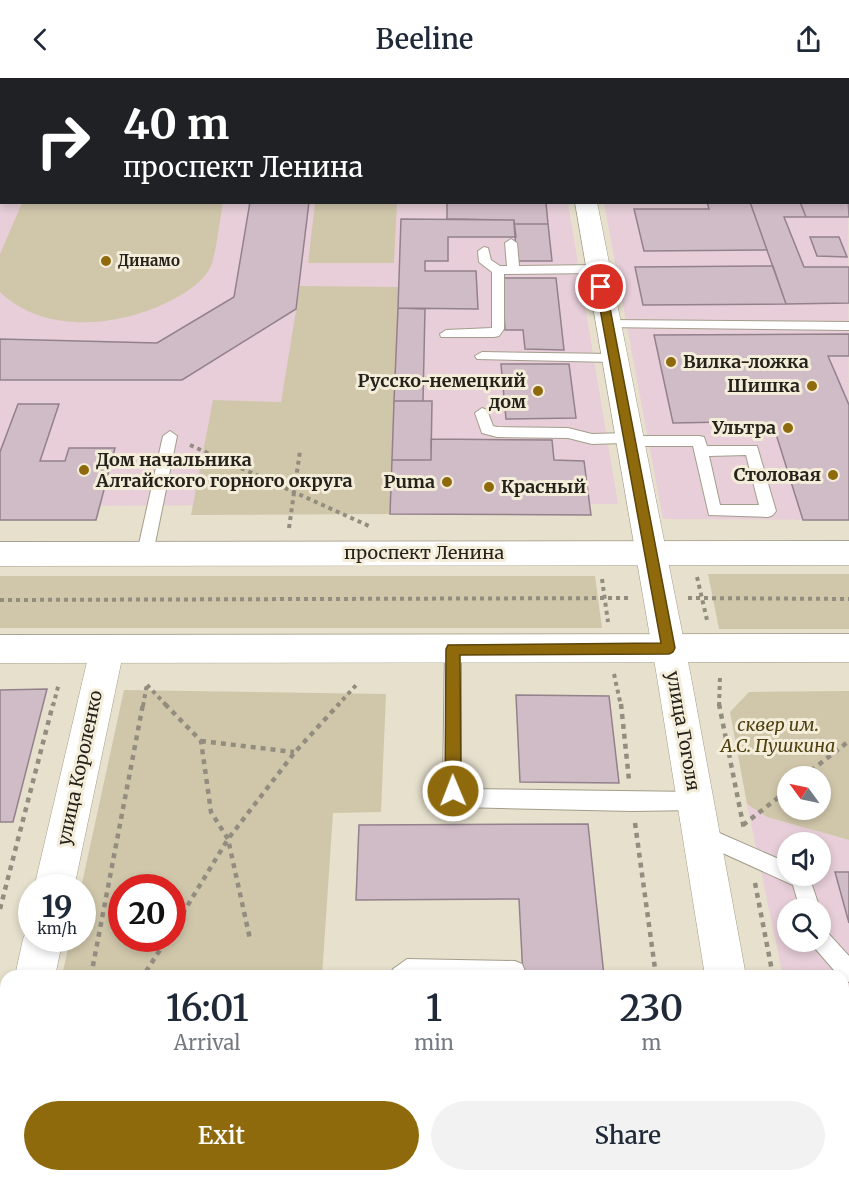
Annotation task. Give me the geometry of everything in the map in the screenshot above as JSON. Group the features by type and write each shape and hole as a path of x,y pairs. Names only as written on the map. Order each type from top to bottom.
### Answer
{"main road":[{"name":"улица Гоголя","path":"586,204 669,648 725,970"},
{"name":"проспект Ленина","path":"0,554 849,553"},
{"path":"0,648 849,648"},
{"name":"улица Короленко","path":"57,874 107,649"},
{"path":"36,970 40,952"}],"lane":[{"path":"511,243 513,270"},
{"path":"484,251 485,262 498,270 598,269"},
{"path":"446,334 494,333 498,329 498,270"},
{"path":"608,324 849,326"},
{"path":"482,356 614,358"},
{"path":"482,413 487,429 498,432 568,433 585,439 699,441 714,511 768,511 752,450 701,450"},
{"path":"145,553 170,436"},
{"path":"453,649 452,787 455,795 463,799 632,802 698,818 749,854 777,868"},
{"path":"831,952 847,970"},
{"path":"406,970 461,970"}],"path":[{"path":"170,436 296,491 372,528"},
{"path":"289,528 300,451"},
{"path":"599,552 655,970"},
{"path":"692,552 720,676 719,704 772,970"},
{"path":"0,600 659,597 849,599"},
{"path":"0,909 59,683"},
{"path":"186,908 228,839 295,752 358,683"},
{"path":"92,970 147,684 201,741 211,812 228,839 250,939"},
{"path":"201,741 295,752"},
{"path":"818,766 849,741"},
{"path":"743,825 777,799"},
{"path":"146,970 158,952"}],"shaded area":[{"path":"0,204 568,204 618,504 0,506"},
{"path":"604,204 848,204 849,520 663,519"},
{"path":"747,804 767,817 820,832 777,832 777,886 831,886 831,835 849,840 849,970 782,970 778,952 831,952 831,898 777,898 777,947"}],"green space":[{"name":"Динамо","path":"21,204 223,204 216,248 205,276 172,300 125,317 103,321 58,320 37,315 17,306 0,292 0,254"},
{"path":"315,204 397,204 394,263 308,263"},
{"path":"300,286 399,287 390,514 191,515 213,400 281,402"},
{"path":"708,574 849,574 849,629 719,629"},
{"path":"0,576 595,576 602,628 0,628"},
{"path":"124,690 386,694 381,812 333,813 322,970 63,970 67,952 96,952 96,874 84,874"},
{"name":"сквер им. А.С. Пушкина","path":"849,691 849,840 831,835 831,832 820,832 778,820 831,820 831,766 777,766 777,820 767,817 747,804 730,712 749,692"}],"building":[{"path":"250,204 309,204 296,309 182,380 0,380 0,339 157,343 234,297"},
{"path":"447,204 546,204 548,224 514,224 514,220 447,219"},
{"path":"708,204 751,204 767,250 644,251 634,209 709,209"},
{"path":"751,204 801,204 806,217 784,217 804,267 849,267 849,303 786,304"},
{"path":"801,204 848,204 849,217 806,217"},
{"path":"401,219 514,220 516,237 448,237 448,261 425,261 425,271 476,271 478,309 398,308"},
{"path":"514,224 548,224 552,261 517,261"},
{"path":"810,237 839,237 847,257 817,256"},
{"path":"773,266 786,304 643,305 635,267"},
{"path":"502,278 556,278 564,350 525,349 523,330 505,330"},
{"path":"398,308 425,309 423,401 394,401"},
{"name":"Ультра","path":"849,334 849,356 828,356 849,405 849,520 803,520 776,434 729,434 726,422 673,423 654,335"},
{"name":"Русско-немецкий дом","path":"501,364 569,364 576,418 506,419"},
{"path":"394,401 432,401 431,460 392,460"},
{"path":"18,404 59,404 40,461 65,461 69,448 115,448 96,520 0,520 0,452"},
{"name":"Красный","path":"431,439 552,440 554,460 584,461 591,515 390,514 392,460 431,460"},
{"path":"47,689 13,822 0,822 0,690"},
{"path":"516,695 609,696 619,783 520,782"},
{"path":"588,824 603,970 523,970 519,899 356,900 359,825"},
{"path":"835,872 849,872 849,923"}],"place":[{"name":"Динамо","path":"106,261"},
{"name":"Вилка-ложка","path":"671,362"},
{"name":"Шишка","path":"812,386"},
{"name":"Русско-немецкий дом","path":"538,391"},
{"name":"Ультра","path":"788,428"},
{"name":"Дом начальника Алтайского горного округа","path":"84,470"},
{"name":"Столовая","path":"833,475"},
{"name":"Puma","path":"447,482"},
{"name":"Красный","path":"489,487"}],"route":[{"path":"453,791 453,649 669,648 601,287"}]}
